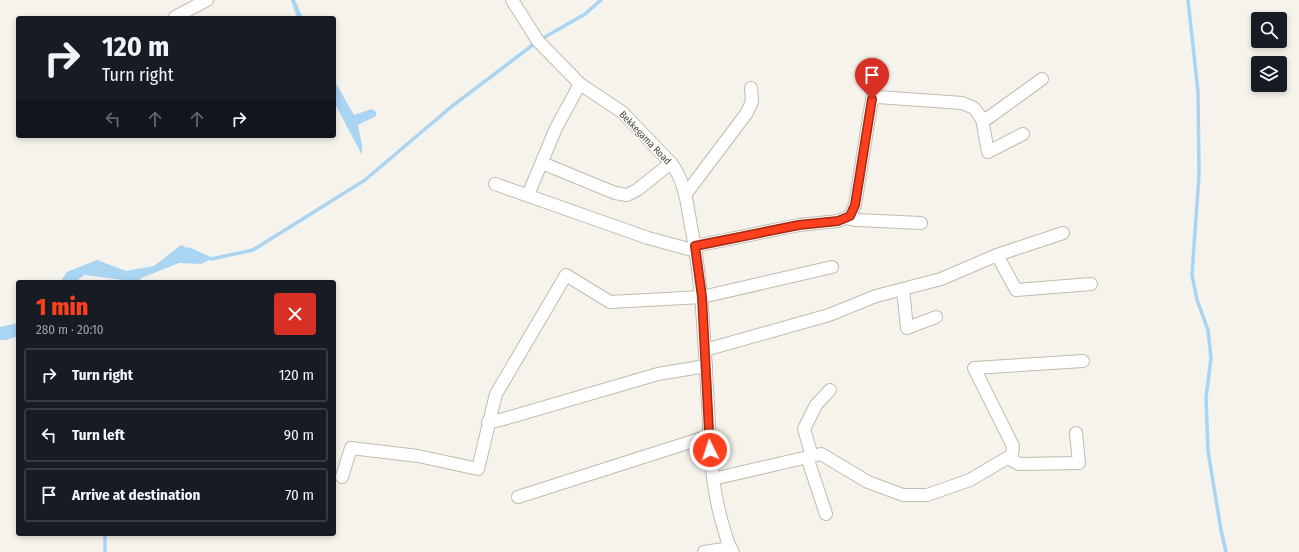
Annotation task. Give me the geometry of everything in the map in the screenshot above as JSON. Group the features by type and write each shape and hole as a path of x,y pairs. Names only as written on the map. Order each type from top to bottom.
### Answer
{"street":[{"path":"177,16 207,0"},
{"name":"Bekkegama Road","path":"512,0 538,41 580,84 622,112 677,171 685,195 696,249 702,297 709,436 713,479 720,518 731,550"},
{"path":"982,119 988,118 1042,79"},
{"path":"528,195 556,128 580,84"},
{"path":"685,195 746,114 752,102 751,88"},
{"path":"495,184 648,238 696,249 799,225 838,221 850,216 855,205 872,99 878,97 962,103 974,108 982,119 988,152 1023,134"},
{"path":"542,163 615,193 627,195 636,190 671,163"},
{"path":"846,218 857,220 921,223"},
{"path":"705,350 829,315 876,296 941,279 997,255 1063,233"},
{"path":"997,255 1016,290 1091,284"},
{"path":"342,477 351,448 418,456 478,468 496,394 566,275 610,302 702,297 832,267"},
{"path":"903,288 907,328 936,317"},
{"path":"713,479 821,454 868,482 903,495 927,495 970,480 1012,455 1013,446 974,368 1083,361"},
{"path":"488,422 500,420 658,374 706,366"},
{"path":"826,514 804,429 816,405 830,390"},
{"path":"1008,458 1019,464 1079,463 1076,433"},
{"path":"518,497 709,436"},
{"path":"704,552 731,550"}],"water":[{"path":"291,0 295,0 302,16 296,16"},
{"path":"336,84 354,115 372,109 376,112 376,116 358,125 362,145 362,155 336,106"},
{"path":"181,245 211,259 201,264 179,263 136,280 84,273 75,280 61,280 67,272 97,260 126,271 154,266"},
{"path":"16,323 16,337 7,340 0,340 0,327"}],"waterway":[{"path":"185,251 189,249 211,259 253,250 365,180 451,107 538,41 585,14 601,0"},
{"path":"1188,0 1198,92 1199,175 1192,275 1197,300 1208,330 1211,358 1206,398 1208,451 1226,552"},
{"path":"75,280 84,273 136,280"},
{"path":"105,536 105,552"}],"route":[{"path":"710,450 702,297 695,246 799,225 838,221 850,216 855,205 872,99"}]}
